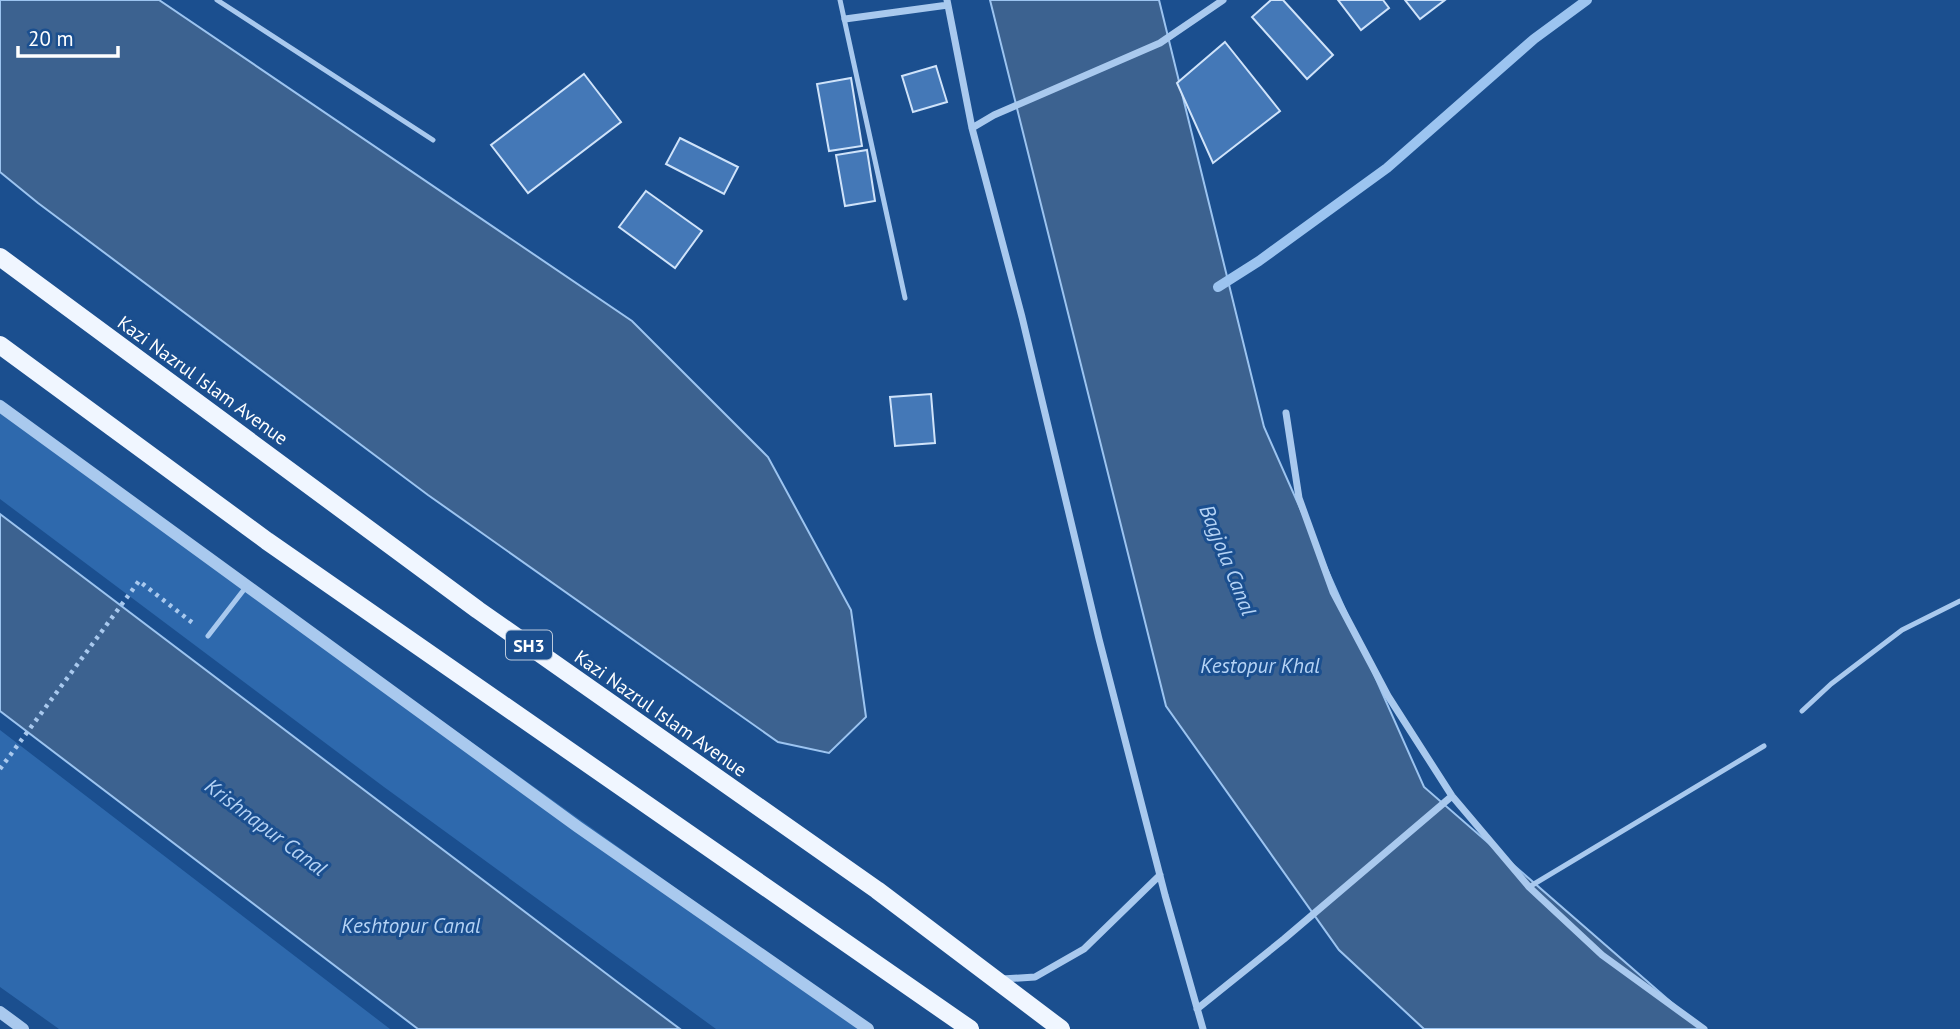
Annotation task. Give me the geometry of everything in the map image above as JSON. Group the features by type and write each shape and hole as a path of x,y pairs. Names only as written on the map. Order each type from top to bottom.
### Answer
{"main road":[{"name":"Kazi Nazrul Islam Avenue","path":"0,257 478,610 877,890 1061,1029"},
{"path":"0,345 267,541 970,1029"}],"street":[{"path":"972,128 994,115 1160,43 1223,0"},
{"path":"845,19 947,3 972,128 1022,317 1099,639 1203,1029"},
{"path":"0,406 578,827 868,1029"},
{"path":"1286,413 1299,498 1333,592 1388,695 1452,796 1529,887 1602,955 1704,1029"},
{"path":"1197,1009 1452,796"},
{"path":"996,980 1035,976 1084,949 1160,875"},
{"path":"0,1012 23,1029"}],"lane":[{"path":"217,0 433,140"},
{"path":"840,0 905,298"},
{"path":"208,636 248,585"},
{"path":"1802,711 1830,684 1902,630 1960,601"},
{"path":"1529,887 1764,746"}],"path":[{"path":"0,769 139,581 208,636"}],"shaded area":[{"path":"0,399 218,561 873,1029 716,1029 384,787 0,499"},
{"path":"0,730 390,1029 59,1029 0,987"}],"water":[{"path":"0,0 159,0 632,321 768,457 851,610 866,717 829,753 778,742 428,495 0,172"},
{"name":"Kestopur Khal","path":"990,0 1159,0 1264,427 1424,787 1702,1029 1424,1029 1339,950 1166,706"},
{"name":"Keshtopur Canal","path":"0,514 680,1029 418,1029 0,711"}],"building":[{"path":"1271,0 1283,0 1333,55 1307,79 1252,17"},
{"path":"1338,0 1383,0 1389,8 1361,30"},
{"path":"1405,0 1445,0 1420,19"},
{"path":"1225,42 1280,111 1213,163 1177,83"},
{"path":"936,66 947,102 913,112 902,76"},
{"path":"584,74 621,122 528,193 491,145"},
{"path":"851,78 862,146 829,151 817,84"},
{"path":"680,138 738,167 724,194 666,164"},
{"path":"867,150 875,201 845,206 836,155"},
{"path":"646,191 702,231 675,268 619,227"},
{"path":"931,394 935,443 895,446 890,397"}],"waterway":[{"path":"1218,287 1259,261 1387,168 1534,39 1587,0"}],"water label":[{"name":"Bagjola Canal","path":"1228,560"},
{"name":"Krishnapur Canal","path":"266,827"}]}
